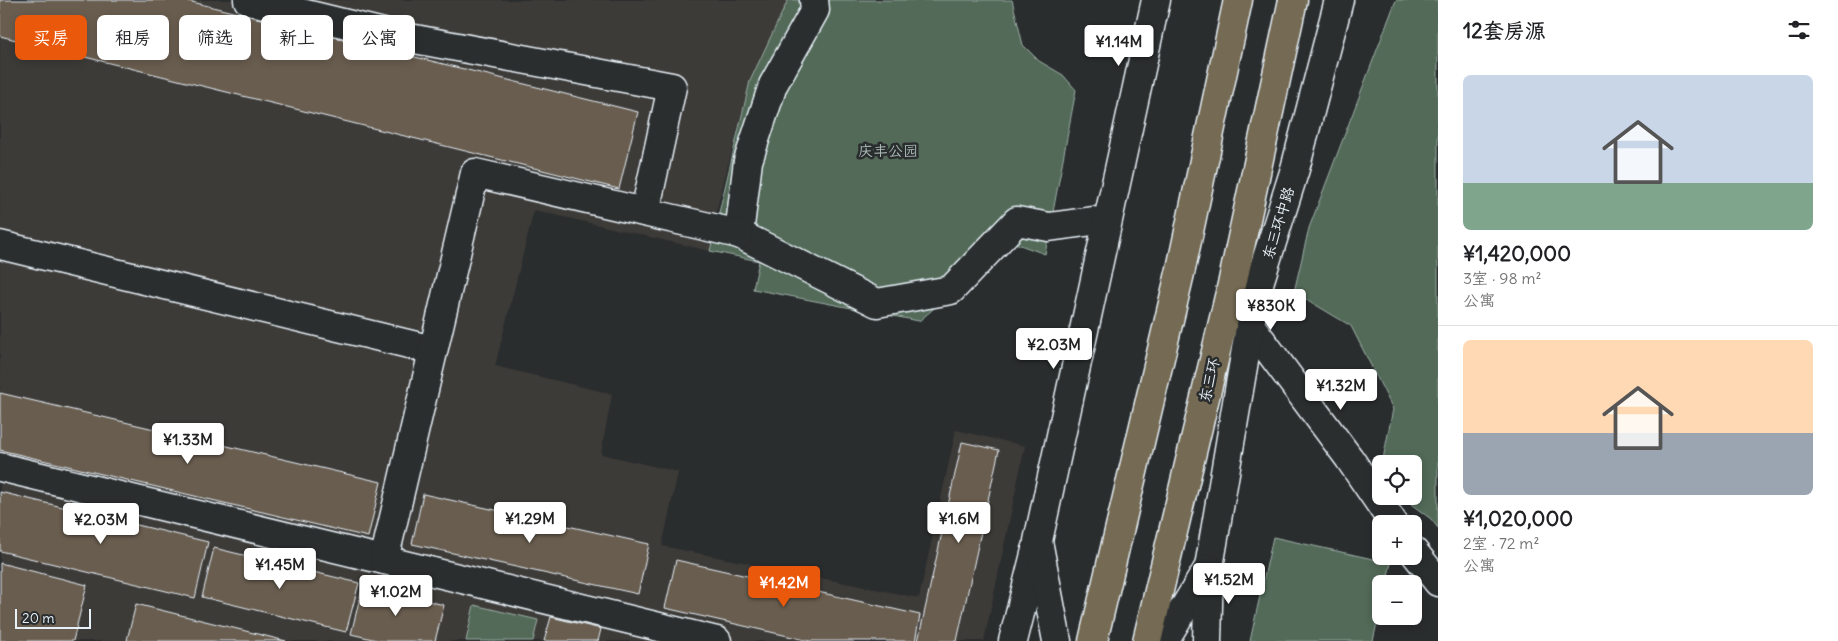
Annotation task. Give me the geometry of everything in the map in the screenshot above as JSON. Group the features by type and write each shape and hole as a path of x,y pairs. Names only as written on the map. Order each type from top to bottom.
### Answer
{"highway":[{"path":"1093,641 1181,268 1238,0"},
{"name":"东三环","path":"1147,641 1233,280 1292,0"}],"street":[{"path":"248,0 388,34 672,88 644,212"},
{"path":"739,234 748,161 773,85 815,10 814,0"},
{"path":"1014,641 1038,541 1156,0"},
{"name":"东三环中路","path":"1207,641 1209,567 1255,296 1295,168 1339,0"},
{"path":"384,560 475,173 739,234 877,303 951,290 1017,221 1049,227 1094,221"},
{"path":"0,245 433,350"},
{"path":"1250,325 1349,458 1388,515"},
{"path":"0,467 718,641"},
{"path":"1038,541 1057,641"},
{"path":"1422,562 1438,582"},
{"name":"东三环中路","path":"1164,641 1209,567"}],"shaded area":[{"path":"0,0 788,0 750,81 712,227 710,251 534,210 495,366 612,394 601,454 678,472 662,546 919,598 956,430 1025,446 984,641 0,641"}],"green space":[{"name":"庆丰公园","path":"788,0 1012,0 1023,45 1039,61 1063,75 1076,90 1045,254 1012,242 919,321 753,289 759,261 710,251 750,81"},
{"path":"1396,0 1438,0 1438,528 1431,519 1412,505 1422,505 1422,455 1384,455 1393,409 1351,326 1294,292 1309,228"},
{"path":"1273,537 1372,559 1372,565 1391,565 1388,575 1372,575 1372,625 1377,625 1373,641 1250,641"},
{"path":"474,605 538,620 533,641 466,641"}],"building":[{"path":"0,0 184,0 245,15 179,15 179,60 251,60 251,17 261,19 261,60 333,60 333,37 343,39 343,60 415,60 415,57 638,112 619,189 97,60 169,60 169,15 97,15 97,60 87,58 87,15 15,15 15,40 0,36"},
{"path":"0,393 381,482 368,537 0,450"},
{"path":"962,442 999,450 957,641 918,641"},
{"path":"0,492 208,542 195,598 0,551"},
{"path":"423,494 649,544 638,594 412,544"},
{"path":"214,548 359,583 346,632 202,597"},
{"path":"676,560 920,615 915,641 810,641 665,608"},
{"path":"0,563 87,585 73,641 0,641"},
{"path":"363,585 444,605 435,641 381,641 351,634"},
{"path":"136,604 286,641 129,641 127,640"},
{"path":"551,617 601,629 598,641 544,641"}]}
